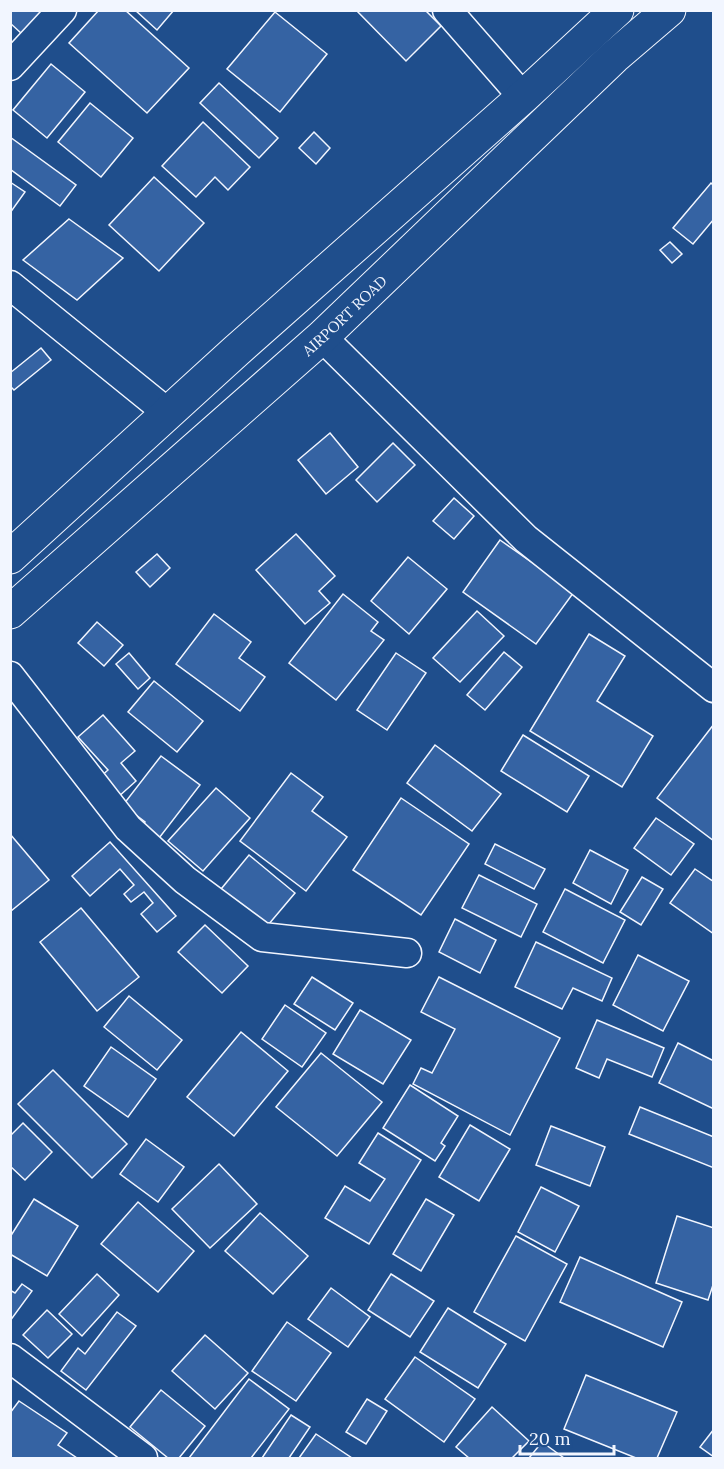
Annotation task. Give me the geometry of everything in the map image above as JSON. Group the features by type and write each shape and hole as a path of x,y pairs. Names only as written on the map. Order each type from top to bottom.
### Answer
{"highway":[{"path":"10,557 617,10"},
{"name":"AIRPORT ROAD","path":"10,612 322,337 614,57 669,10"}],"street":[{"path":"10,66 62,10"},
{"path":"447,10 523,97"},
{"path":"10,285 168,413"},
{"path":"322,337 526,539 714,688"},
{"path":"10,675 128,828 185,880 262,937 407,952"},
{"path":"10,1358 143,1458"}],"building":[{"path":"10,10 43,10 22,34 10,23"},
{"path":"99,10 125,10 189,68 147,113 69,43"},
{"path":"135,10 174,10 157,30"},
{"path":"356,10 425,10 441,26 406,61"},
{"path":"275,12 327,54 280,112 227,69"},
{"path":"51,64 85,92 47,138 13,110"},
{"path":"219,83 278,138 259,158 200,103"},
{"path":"90,103 133,138 101,177 58,142"},
{"path":"203,122 250,167 228,190 215,177 196,197 162,166"},
{"path":"314,132 330,148 316,164 299,148"},
{"path":"10,137 76,185 60,206 10,169"},
{"path":"154,177 204,223 159,271 109,225"},
{"path":"10,182 25,192 10,213"},
{"path":"711,183 714,186 714,219 693,244 673,228"},
{"path":"69,219 123,258 77,300 23,260"},
{"path":"670,242 682,254 672,263 660,250"},
{"path":"41,348 51,360 14,390 10,386 10,373"},
{"path":"330,433 358,467 326,494 298,460"},
{"path":"393,443 415,465 377,502 356,480"},
{"path":"454,498 474,516 454,539 433,521"},
{"path":"296,534 335,576 319,591 330,603 305,624 256,570"},
{"path":"500,540 574,592 536,644 463,592"},
{"path":"157,554 170,568 150,587 136,572"},
{"path":"408,557 447,589 409,634 371,601"},
{"path":"343,594 378,622 371,631 384,640 336,700 289,663"},
{"path":"477,611 504,636 460,682 433,658"},
{"path":"214,614 251,642 239,658 265,677 240,711 176,664"},
{"path":"97,622 123,645 104,666 78,643"},
{"path":"589,634 625,656 597,701 653,736 622,787 530,731"},
{"path":"504,652 522,667 485,710 467,695"},
{"path":"129,653 150,678 138,689 116,664"},
{"path":"396,653 426,673 387,730 357,710"},
{"path":"154,681 203,721 177,752 128,712"},
{"path":"103,715 135,751 121,763 136,781 117,798 99,778 108,770 78,737"},
{"path":"714,724 714,841 657,798"},
{"path":"523,735 589,776 567,812 501,771"},
{"path":"435,745 501,794 472,831 407,783"},
{"path":"161,756 200,785 156,842 140,830 145,822 123,805"},
{"path":"291,773 323,797 312,811 347,837 306,891 240,841"},
{"path":"216,788 250,818 203,871 168,841"},
{"path":"401,798 469,844 421,915 353,870"},
{"path":"656,818 694,844 671,875 634,848"},
{"path":"10,834 49,880 11,911 10,910"},
{"path":"110,842 176,916 157,932 141,914 153,903 144,892 131,902 124,894 134,885 120,869 90,896 72,876"},
{"path":"495,844 545,869 534,889 485,864"},
{"path":"590,850 628,870 611,904 573,883"},
{"path":"249,855 295,893 263,931 217,894"},
{"path":"695,869 714,882 714,934 670,903"},
{"path":"479,875 537,904 521,937 462,908"},
{"path":"642,877 663,889 641,925 620,912"},
{"path":"565,889 625,920 603,963 543,932"},
{"path":"81,908 139,977 97,1011 40,942"},
{"path":"455,919 496,940 480,973 439,952"},
{"path":"205,925 248,966 222,993 178,952"},
{"path":"536,942 612,978 602,1001 573,988 562,1009 515,987"},
{"path":"638,955 689,981 663,1031 613,1005"},
{"path":"312,977 353,1003 335,1030 294,1004"},
{"path":"439,977 560,1038 510,1135 413,1084 421,1068 432,1073 455,1029 421,1012"},
{"path":"129,996 182,1040 157,1070 104,1027"},
{"path":"285,1005 326,1033 302,1067 262,1039"},
{"path":"360,1010 411,1040 383,1084 333,1054"},
{"path":"597,1020 664,1048 652,1077 607,1059 599,1078 576,1068"},
{"path":"241,1032 288,1071 234,1136 187,1097"},
{"path":"678,1043 714,1061 714,1109 659,1083"},
{"path":"111,1047 156,1079 128,1117 84,1086"},
{"path":"321,1053 382,1102 337,1156 276,1107"},
{"path":"53,1070 127,1144 92,1178 18,1104"},
{"path":"410,1085 458,1116 441,1143 445,1146 435,1161 383,1128"},
{"path":"640,1107 714,1137 714,1168 629,1134"},
{"path":"23,1123 52,1152 25,1180 10,1166 10,1136"},
{"path":"470,1125 510,1149 479,1201 439,1177"},
{"path":"551,1126 605,1147 590,1186 536,1165"},
{"path":"378,1133 421,1160 369,1244 325,1218 345,1186 370,1201 385,1179 359,1163"},
{"path":"146,1139 184,1167 158,1202 120,1174"},
{"path":"219,1164 257,1204 210,1248 172,1209"},
{"path":"541,1187 579,1206 555,1252 518,1232"},
{"path":"34,1199 78,1226 47,1276 10,1254 10,1237"},
{"path":"426,1199 454,1215 421,1271 393,1254"},
{"path":"138,1202 194,1251 158,1292 101,1244"},
{"path":"260,1213 308,1256 273,1294 225,1251"},
{"path":"677,1216 714,1228 714,1282 708,1300 656,1283"},
{"path":"516,1236 567,1264 525,1341 474,1312"},
{"path":"580,1257 682,1302 663,1347 560,1302"},
{"path":"97,1274 119,1295 82,1336 59,1314"},
{"path":"391,1274 434,1301 410,1337 368,1310"},
{"path":"22,1284 32,1291 10,1321 10,1290 15,1293"},
{"path":"331,1288 370,1317 348,1347 308,1319"},
{"path":"448,1308 506,1344 478,1388 420,1352"},
{"path":"47,1310 72,1334 48,1358 23,1335"},
{"path":"117,1312 136,1326 86,1390 61,1371 78,1348 85,1354"},
{"path":"287,1322 331,1353 296,1401 252,1371"},
{"path":"205,1335 248,1373 215,1409 172,1371"},
{"path":"415,1357 475,1399 444,1442 385,1399"},
{"path":"586,1375 677,1412 657,1458 636,1458 564,1429"},
{"path":"249,1379 289,1409 251,1458 189,1458"},
{"path":"161,1390 205,1426 179,1458 168,1458 130,1427"},
{"path":"367,1399 387,1411 366,1444 346,1432"},
{"path":"19,1401 67,1433 58,1445 77,1458 10,1458 10,1413"},
{"path":"492,1407 529,1441 512,1458 469,1458 456,1447"},
{"path":"291,1415 310,1427 289,1458 262,1458"},
{"path":"714,1429 714,1457 700,1447"},
{"path":"316,1434 352,1458 299,1458"},
{"path":"542,1442 564,1458 529,1458"}]}
